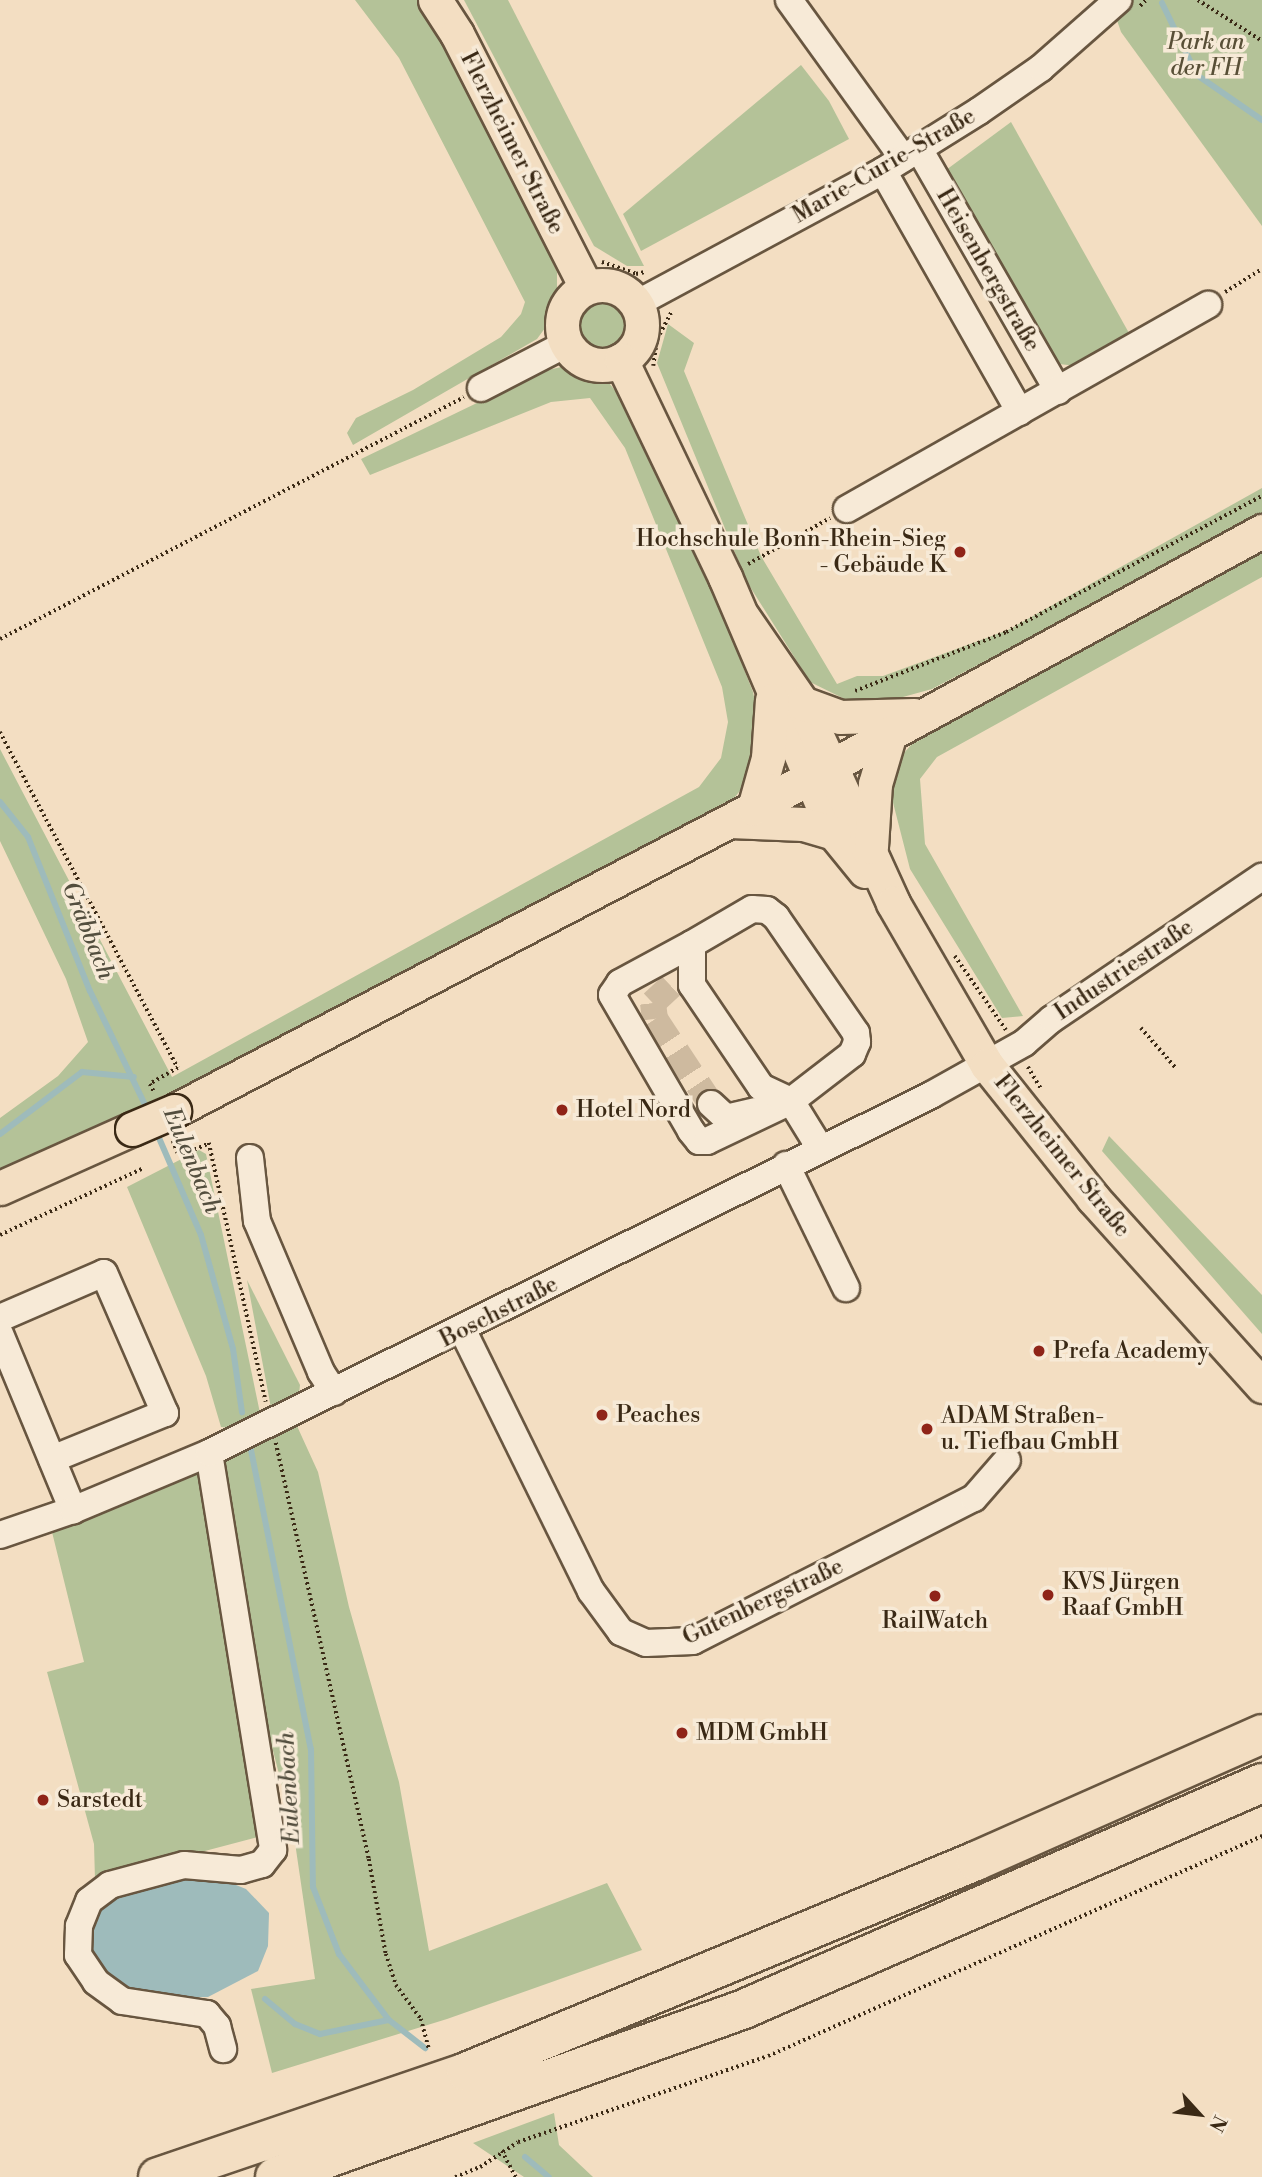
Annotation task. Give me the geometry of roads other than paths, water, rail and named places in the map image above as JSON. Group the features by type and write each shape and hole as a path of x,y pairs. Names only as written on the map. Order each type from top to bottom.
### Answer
{"highway":[{"path":"158,2177 466,2072 976,1861 1262,1734"},
{"path":"275,2177 744,2009 1262,1783"}],"main road":[{"name":"Flerzheimer Straße","path":"435,0 457,34 586,287"},
{"path":"614,286 636,304 642,329 638,341 621,360 596,365 584,361 566,344 562,318 567,305 586,287 614,286"},
{"name":"Flerzheimer Straße","path":"621,360 743,617 787,699 820,771 870,856 893,903 988,1065 1093,1198 1262,1386"},
{"path":"0,1188 132,1129 172,1123 1262,531"},
{"path":"742,814 768,758 787,699 840,717 923,715"},
{"path":"870,856 874,784 890,733"},
{"name":"Flerzheimer Straße","path":"820,771 834,833 893,903"},
{"path":"742,814 803,824 834,833"}],"street":[{"path":"789,0 902,159"},
{"name":"Marie-Curie-Straße","path":"636,304 902,159 1041,68 1116,1"},
{"name":"Heisenbergstraße","path":"902,159 1058,391"},
{"name":"Heisenbergstraße","path":"902,159 1020,412"},
{"path":"847,509 1208,305"},
{"path":"481,388 566,344"},
{"name":"Industriestraße","path":"988,1065 1262,877"},
{"path":"751,909 767,910 776,917 856,1033 852,1054 791,1101 707,1141 699,1141 691,1131 612,995 620,982 692,944 751,909"},
{"path":"692,944 692,985 761,1087 791,1101 820,1148"},
{"path":"671,986 694,970"},
{"name":"Boschstraße","path":"0,1535 73,1510 209,1453 463,1331 988,1065"},
{"path":"711,1104 726,1118 740,1118 791,1101"},
{"path":"250,1158 257,1221 321,1372 334,1392"},
{"path":"786,1166 846,1288"},
{"path":"0,1318 104,1273 165,1413 52,1458"},
{"name":"Gutenbergstraße","path":"463,1331 591,1591 621,1632 646,1643 694,1641 974,1498 1007,1460"},
{"path":"0,1334 73,1510"},
{"path":"209,1453 273,1850 262,1864 241,1870 184,1865 110,1885 89,1901 79,1926 78,1955 96,1982 122,2001 207,2014 217,2026 223,2049"}],"water":[{"path":"216,1877 246,1889 269,1913 268,1946 258,1971 208,1997 145,1998 107,1983 89,1952 94,1912 118,1895 181,1879"}],"waterway":[{"path":"1162,3 1197,75 1262,120"},
{"name":"Gräbbach","path":"0,802 28,837 90,991 148,1111"},
{"name":"Eulenbach","path":"0,1134 82,1072 134,1077"},
{"name":"Eulenbach","path":"156,1131 201,1235 233,1349 242,1412"},
{"name":"Eulenbach","path":"251,1450 311,1749 313,1887 339,1954 389,2020 425,2048"},
{"path":"265,1999 295,2024 320,2034 389,2020"},
{"name":"Eulenbach","path":"525,2157 549,2177"}],"tunnel":[{"path":"671,986 653,1003 655,1019 711,1104"}],"place":[{"name":"Hochschule Bonn-Rhein-Sieg - Gebäude K","path":"960,552"},
{"name":"Hotel Nord","path":"562,1110"},
{"name":"Prefa Academy","path":"1039,1351"},
{"name":"Peaches","path":"602,1415"},
{"name":"ADAM Straßen- u. Tiefbau GmbH","path":"927,1429"},
{"name":"KVS Jürgen Raaf GmbH","path":"1048,1595"},
{"name":"RailWatch","path":"935,1596"},
{"name":"MDM GmbH","path":"682,1733"},
{"name":"Sarstedt","path":"43,1800"}],"park label":[{"name":"Park an der FH","path":"1206,55"}]}
